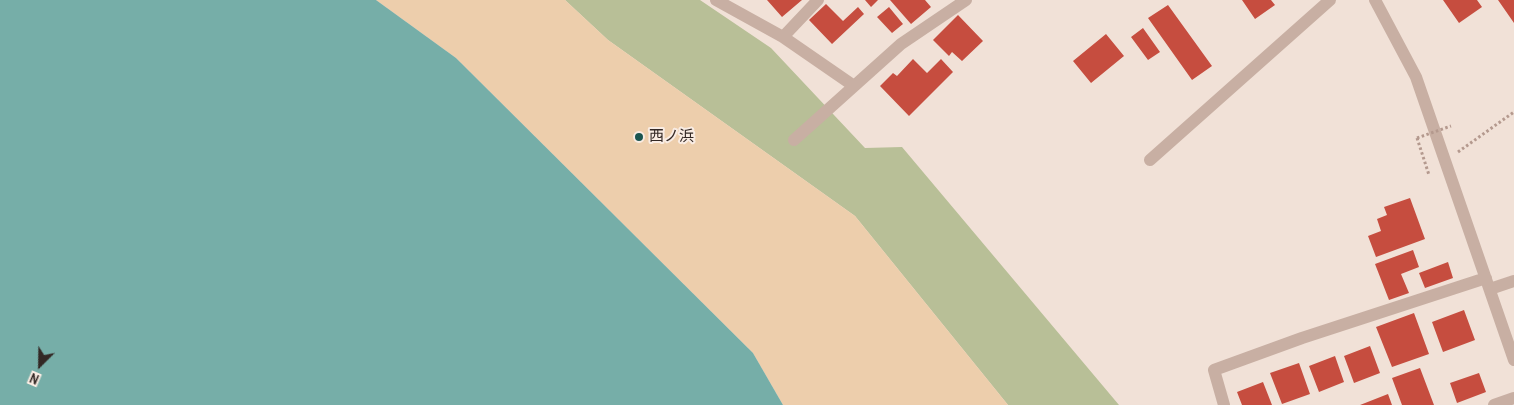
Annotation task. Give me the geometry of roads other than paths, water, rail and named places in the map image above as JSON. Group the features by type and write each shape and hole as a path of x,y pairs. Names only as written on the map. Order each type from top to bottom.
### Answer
{"street":[{"path":"716,0 783,37 854,86"},
{"path":"783,37 818,0"},
{"path":"794,140 901,44 966,0"},
{"path":"1150,160 1330,0"},
{"path":"1375,0 1416,77 1514,360"},
{"path":"1224,405 1214,370 1302,338 1488,284 1514,281"},
{"path":"1494,405 1514,398"}],"water":[{"path":"0,0 376,0 456,58 753,353 783,405 0,405"}],"place":[{"name":"西ノ浜","path":"639,137"}]}
